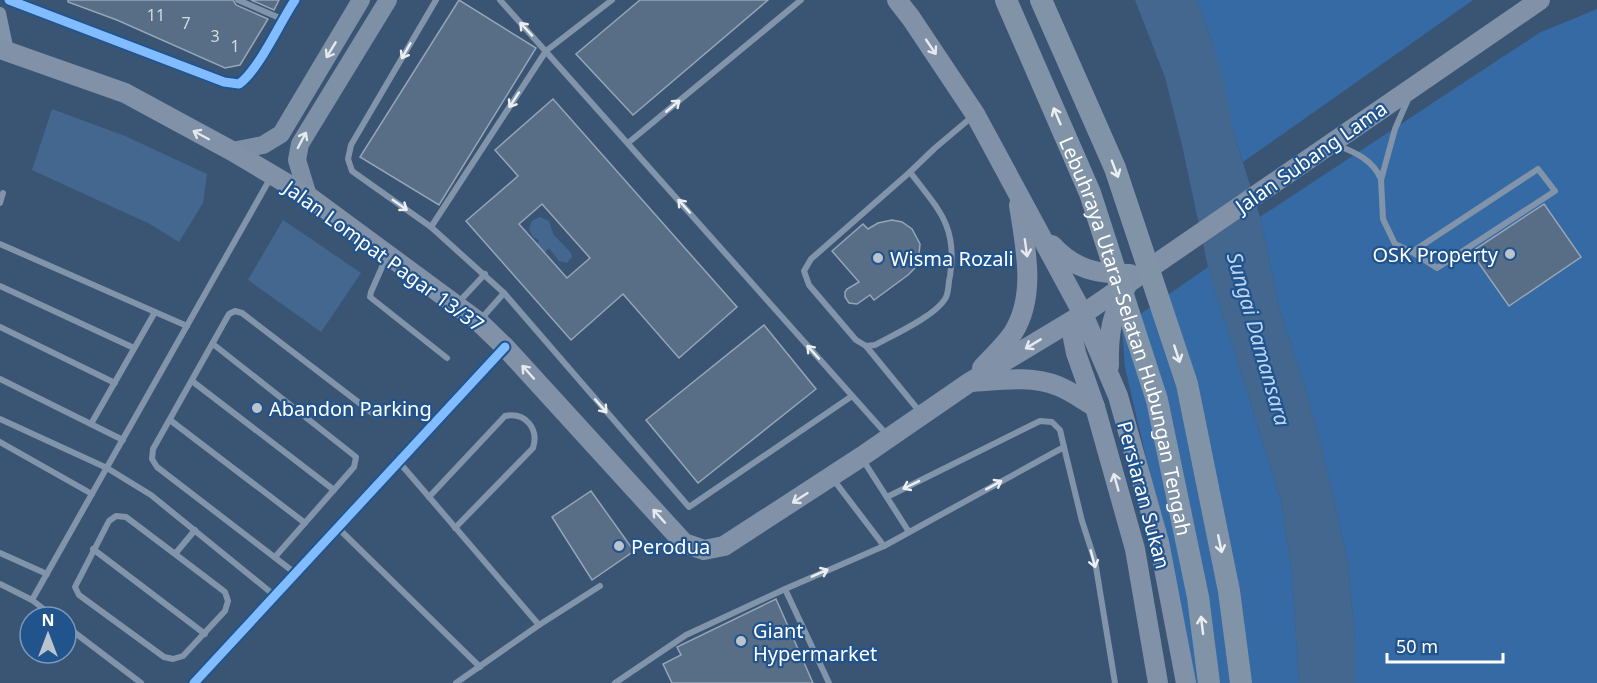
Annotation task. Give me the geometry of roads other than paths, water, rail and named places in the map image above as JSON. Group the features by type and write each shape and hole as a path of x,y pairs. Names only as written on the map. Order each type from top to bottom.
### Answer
{"highway":[{"name":"Lebuhraya Utara–Selatan Hubungan Tengah","path":"1006,0 1090,193 1157,400 1198,597 1209,683"},
{"name":"Lebuhraya Utara–Selatan Hubungan Tengah","path":"1041,0 1115,168 1187,384 1229,591 1241,683"}],"main road":[{"name":"Persiaran Sukan","path":"897,0 975,114 1083,314 1118,396 1159,542 1186,683"},
{"name":"Jalan Subang Lama","path":"970,382 1083,314 1540,0"},
{"name":"Jalan Lompat Pagar 13/37","path":"4,50 125,93 308,196 479,322 506,347 684,543 704,550 724,546 832,477"},
{"path":"832,477 970,382 1013,333 1026,300 1028,262 1017,190"},
{"path":"1038,229 1058,252 1076,266 1102,274 1134,279 1114,312 1108,338 1110,378"},
{"name":"Persiaran Sukan","path":"1083,314 1073,338 1077,357 1095,407 1134,549 1158,683"},
{"path":"970,382 1037,381 1058,386 1095,407"}],"street":[{"path":"9,0 224,82 240,84 250,76 295,0"},
{"path":"308,196 297,160 300,144 388,0"},
{"path":"232,152 263,145 280,134 360,1"},
{"path":"0,13 4,50"},
{"path":"194,683 506,347"}],"lane":[{"path":"238,0 282,19"},
{"path":"436,0 351,145 348,159 352,171 431,227 485,274 504,293 688,507 852,396"},
{"path":"500,0 890,438"},
{"path":"431,227 546,51 612,0"},
{"path":"628,143 801,0"},
{"path":"1412,252 1538,169 1555,191 1437,268 1395,244 1383,219 1382,180 1395,129 1415,85"},
{"path":"923,415 866,346 856,340 809,285 804,271 811,259 975,114"},
{"path":"1327,145 1349,150 1364,158 1377,169 1382,180"},
{"path":"866,346 875,345 925,317 946,299 951,270 951,233 944,216 910,172"},
{"path":"32,600 272,176"},
{"path":"0,203 3,193"},
{"path":"0,244 187,326"},
{"path":"388,255 370,297 447,358"},
{"path":"456,305 485,274"},
{"path":"0,286 134,348"},
{"path":"479,322 504,293"},
{"path":"296,573 157,467 152,459 153,449 229,314 235,310 375,415"},
{"path":"91,424 155,312"},
{"path":"0,327 115,383"},
{"path":"213,344 356,457 354,467 275,557"},
{"path":"0,379 123,440"},
{"path":"192,381 334,490"},
{"path":"429,497 505,416 514,414 526,419 536,441 533,448 455,528"},
{"path":"0,419 107,468 151,495 275,596"},
{"path":"170,420 305,523"},
{"path":"887,497 1040,421 1052,422 1060,430 1082,521 1095,561 1115,683"},
{"path":"0,442 92,494"},
{"path":"615,683 687,635 884,546 1064,447"},
{"path":"861,457 909,532"},
{"path":"399,462 539,626"},
{"path":"832,477 884,546"},
{"path":"117,516 126,517 225,592 228,601 225,611 183,656 173,659 164,657 79,595 75,587 93,549 109,521 117,516"},
{"path":"338,528 480,667"},
{"path":"175,554 195,530"},
{"path":"93,549 205,634"},
{"path":"0,553 47,574"},
{"path":"0,584 38,605"},
{"path":"456,683 600,586"},
{"path":"785,589 829,683"},
{"path":"78,635 141,683"}],"water":[{"name":"Sungai Damansara","path":"1135,0 1197,0 1212,41 1222,75 1234,134 1260,217 1279,307 1313,415 1332,491 1348,564 1355,639 1355,683 1299,683 1292,574 1281,500 1208,267 1165,77"},
{"path":"52,109 125,136 207,174 203,203 179,242 150,224 32,170"},
{"path":"540,217 549,221 553,234 571,253 572,257 567,263 559,261 549,248 544,253 536,248 539,240 533,237 529,229 532,221"},
{"path":"283,220 361,273 321,332 248,280"}],"place":[{"name":"OSK Property","path":"1510,254"},
{"name":"Wisma Rozali","path":"878,258"},
{"name":"Abandon Parking","path":"257,408"},
{"name":"Perodua","path":"619,546"},
{"name":"Giant Hypermarket","path":"741,641"}]}
